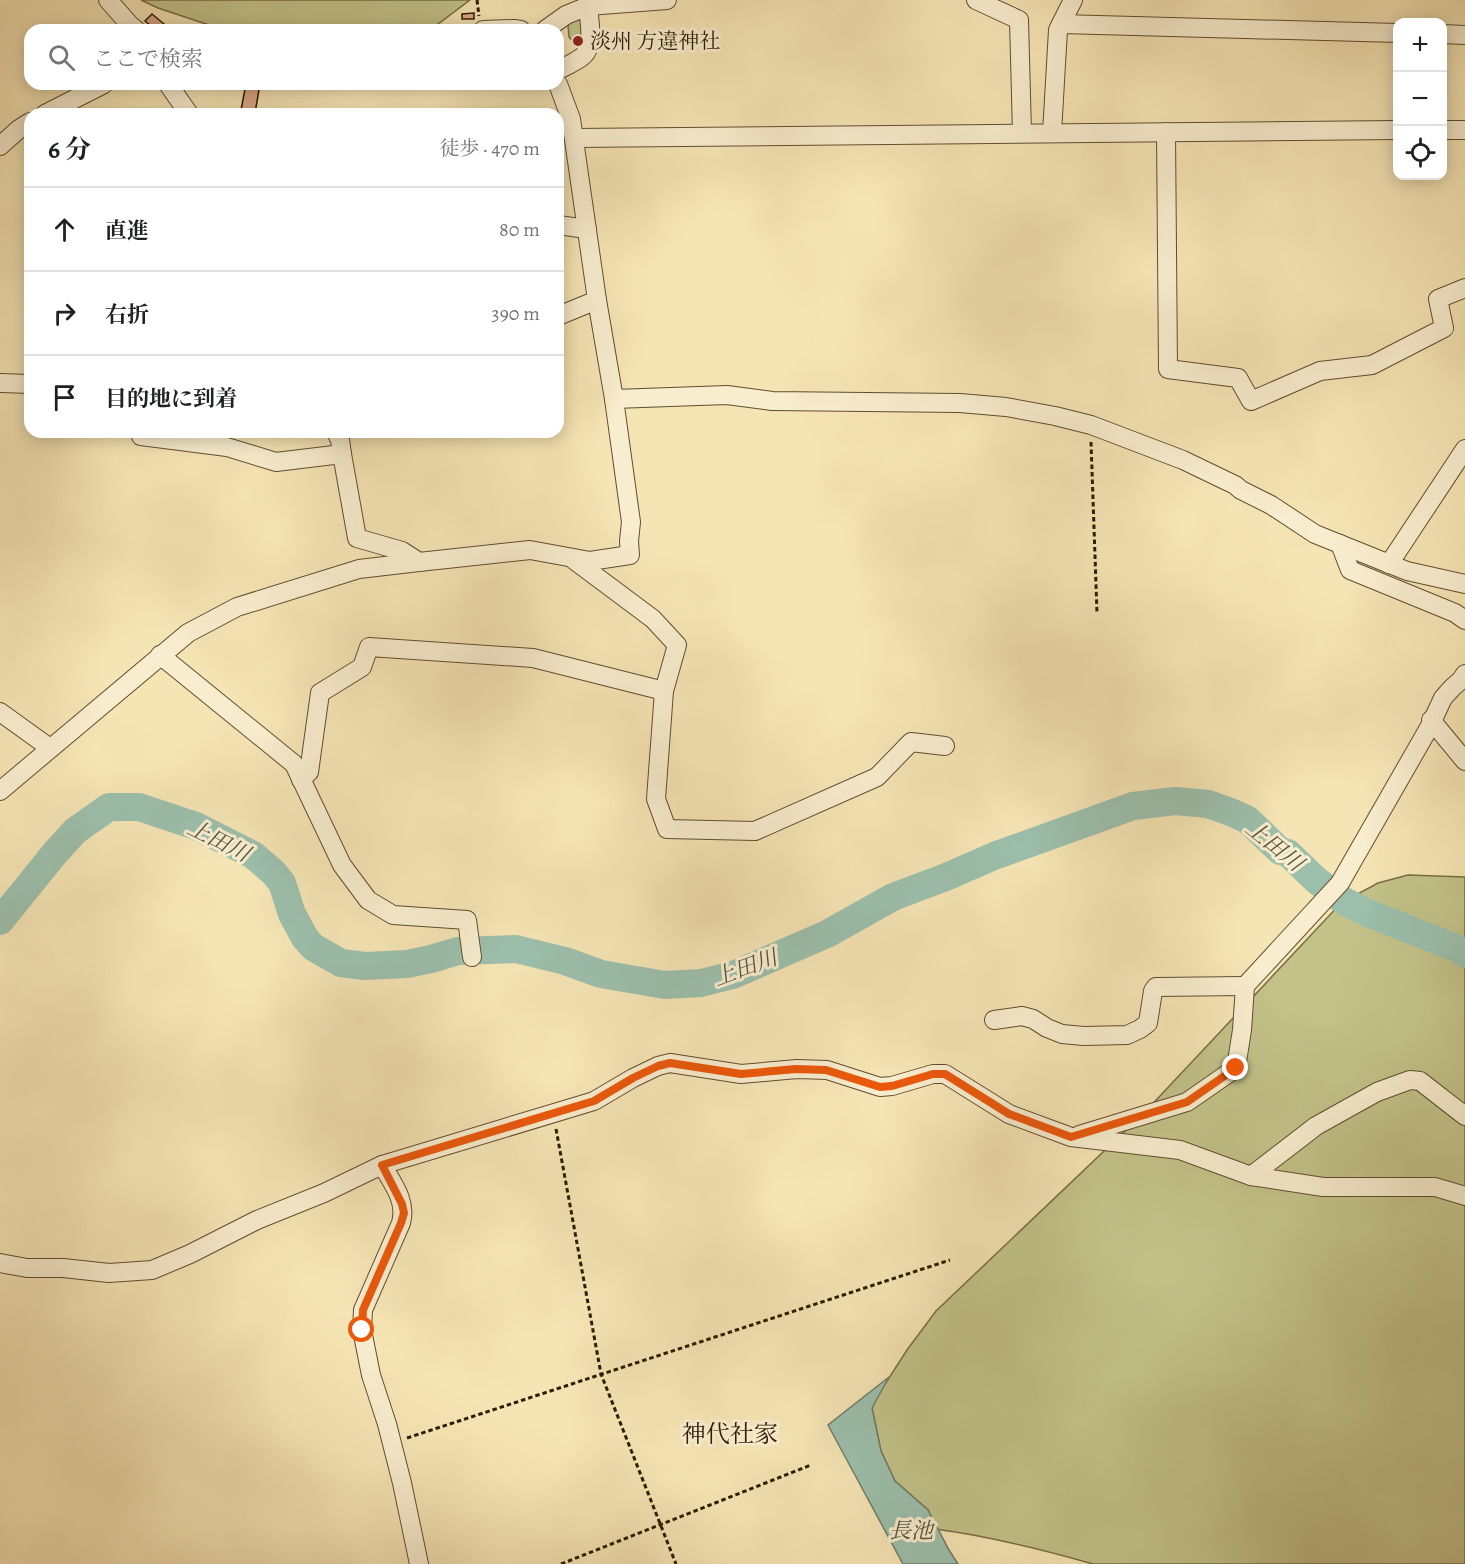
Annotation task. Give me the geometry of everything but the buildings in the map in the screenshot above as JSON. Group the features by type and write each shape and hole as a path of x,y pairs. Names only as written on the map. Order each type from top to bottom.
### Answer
{"street":[{"path":"108,0 130,24"},
{"path":"553,24 566,15 588,6 667,0"},
{"path":"976,0 1019,20 1022,133"},
{"path":"1052,133 1058,30 1073,0"},
{"path":"564,67 582,57 588,49 590,41 588,6"},
{"path":"1061,24 1393,33"},
{"path":"1447,34 1465,35"},
{"path":"57,108 92,90"},
{"path":"172,90 185,108"},
{"path":"0,791 188,633 237,607 359,569 530,550 590,561 630,555 628,541 631,522 614,399 597,300 572,119 560,90"},
{"path":"0,146 24,126"},
{"path":"574,138 1393,130"},
{"path":"1447,130 1465,130"},
{"path":"1166,132 1167,369 1238,378 1251,401 1320,372 1372,365 1444,328 1438,299 1465,288"},
{"path":"564,226 587,229"},
{"path":"564,314 597,300"},
{"path":"0,383 24,384"},
{"path":"614,399 727,395 772,401 960,403 1006,406 1055,416 1091,425 1183,460 1271,505 1315,534 1407,571 1465,584"},
{"path":"157,438 227,447 276,462 342,454"},
{"path":"339,438 357,538 402,551 419,562"},
{"path":"1389,564 1465,449"},
{"path":"1340,544 1350,570 1455,613 1465,620"},
{"path":"570,557 653,619 677,645 664,691 656,799 667,829 755,831 877,777 911,742 945,746"},
{"path":"302,780 309,772 320,693 362,667 369,647 533,658 664,691"},
{"path":"160,655 294,764 342,865 368,900 393,915 467,920 472,957"},
{"path":"1071,1137 1187,1102 1236,1068 1242,1030 1245,986 1340,883 1443,698 1465,674"},
{"path":"0,712 50,748"},
{"path":"1431,720 1465,761"},
{"path":"994,1020 1022,1016 1062,1034 1127,1035 1148,1023 1153,991 1156,987 1245,986"},
{"path":"0,1263 27,1268 63,1268 109,1273 152,1270 190,1254 257,1220 324,1193 382,1165 594,1101 641,1074 670,1063 741,1074 796,1069 826,1070 880,1087 892,1086 933,1074 945,1074 1009,1114 1071,1137 1180,1150 1251,1176 1323,1187 1435,1187 1465,1197"},
{"path":"1251,1176 1316,1126 1377,1092 1410,1080 1420,1081 1465,1116"},
{"path":"382,1165 400,1198 404,1213 363,1310 362,1330 371,1375 404,1492 419,1564"}],"path":[{"path":"477,0 481,24"},
{"path":"1091,425 1097,613"},
{"path":"553,1113 601,1374 676,1564"},
{"path":"392,1443 950,1260"},
{"path":"561,1564 811,1465"}],"green space":[{"path":"141,0 470,0 438,24 206,24"},
{"path":"581,15 583,42 577,43 569,37 568,25 574,18"},
{"path":"1408,875 1465,877 1465,1564 1093,1564 975,1535 935,1529 928,1510 895,1481 881,1451 872,1408 907,1350 936,1311 1144,1113 1341,903 1378,883"}],"water":[{"name":"長池","path":"889,1377 872,1408 881,1451 895,1481 928,1510 958,1564 903,1564 828,1425"}],"waterway":[{"name":"上田川","path":"0,921 75,831 109,807 139,807 196,826 253,855 282,883 292,914 305,938 313,947 341,963 365,966 407,964 458,951 516,949 565,961 601,974 665,985 701,983 733,975 827,934 893,897 994,856 1133,806 1175,801 1208,804 1248,820 1280,851 1288,853 1316,880 1344,901 1456,948 1465,954"}],"place":[{"name":"淡州 方違神社","path":"578,41"}],"district":[{"name":"神代社家","path":"730,1434"}],"route":[{"path":"362,1330 363,1310 404,1213 397,1192 382,1165 594,1101 658,1066 670,1063 741,1074 796,1069 826,1070 880,1087 892,1086 933,1074 945,1074 1009,1114 1071,1137 1187,1102 1236,1068"}]}
